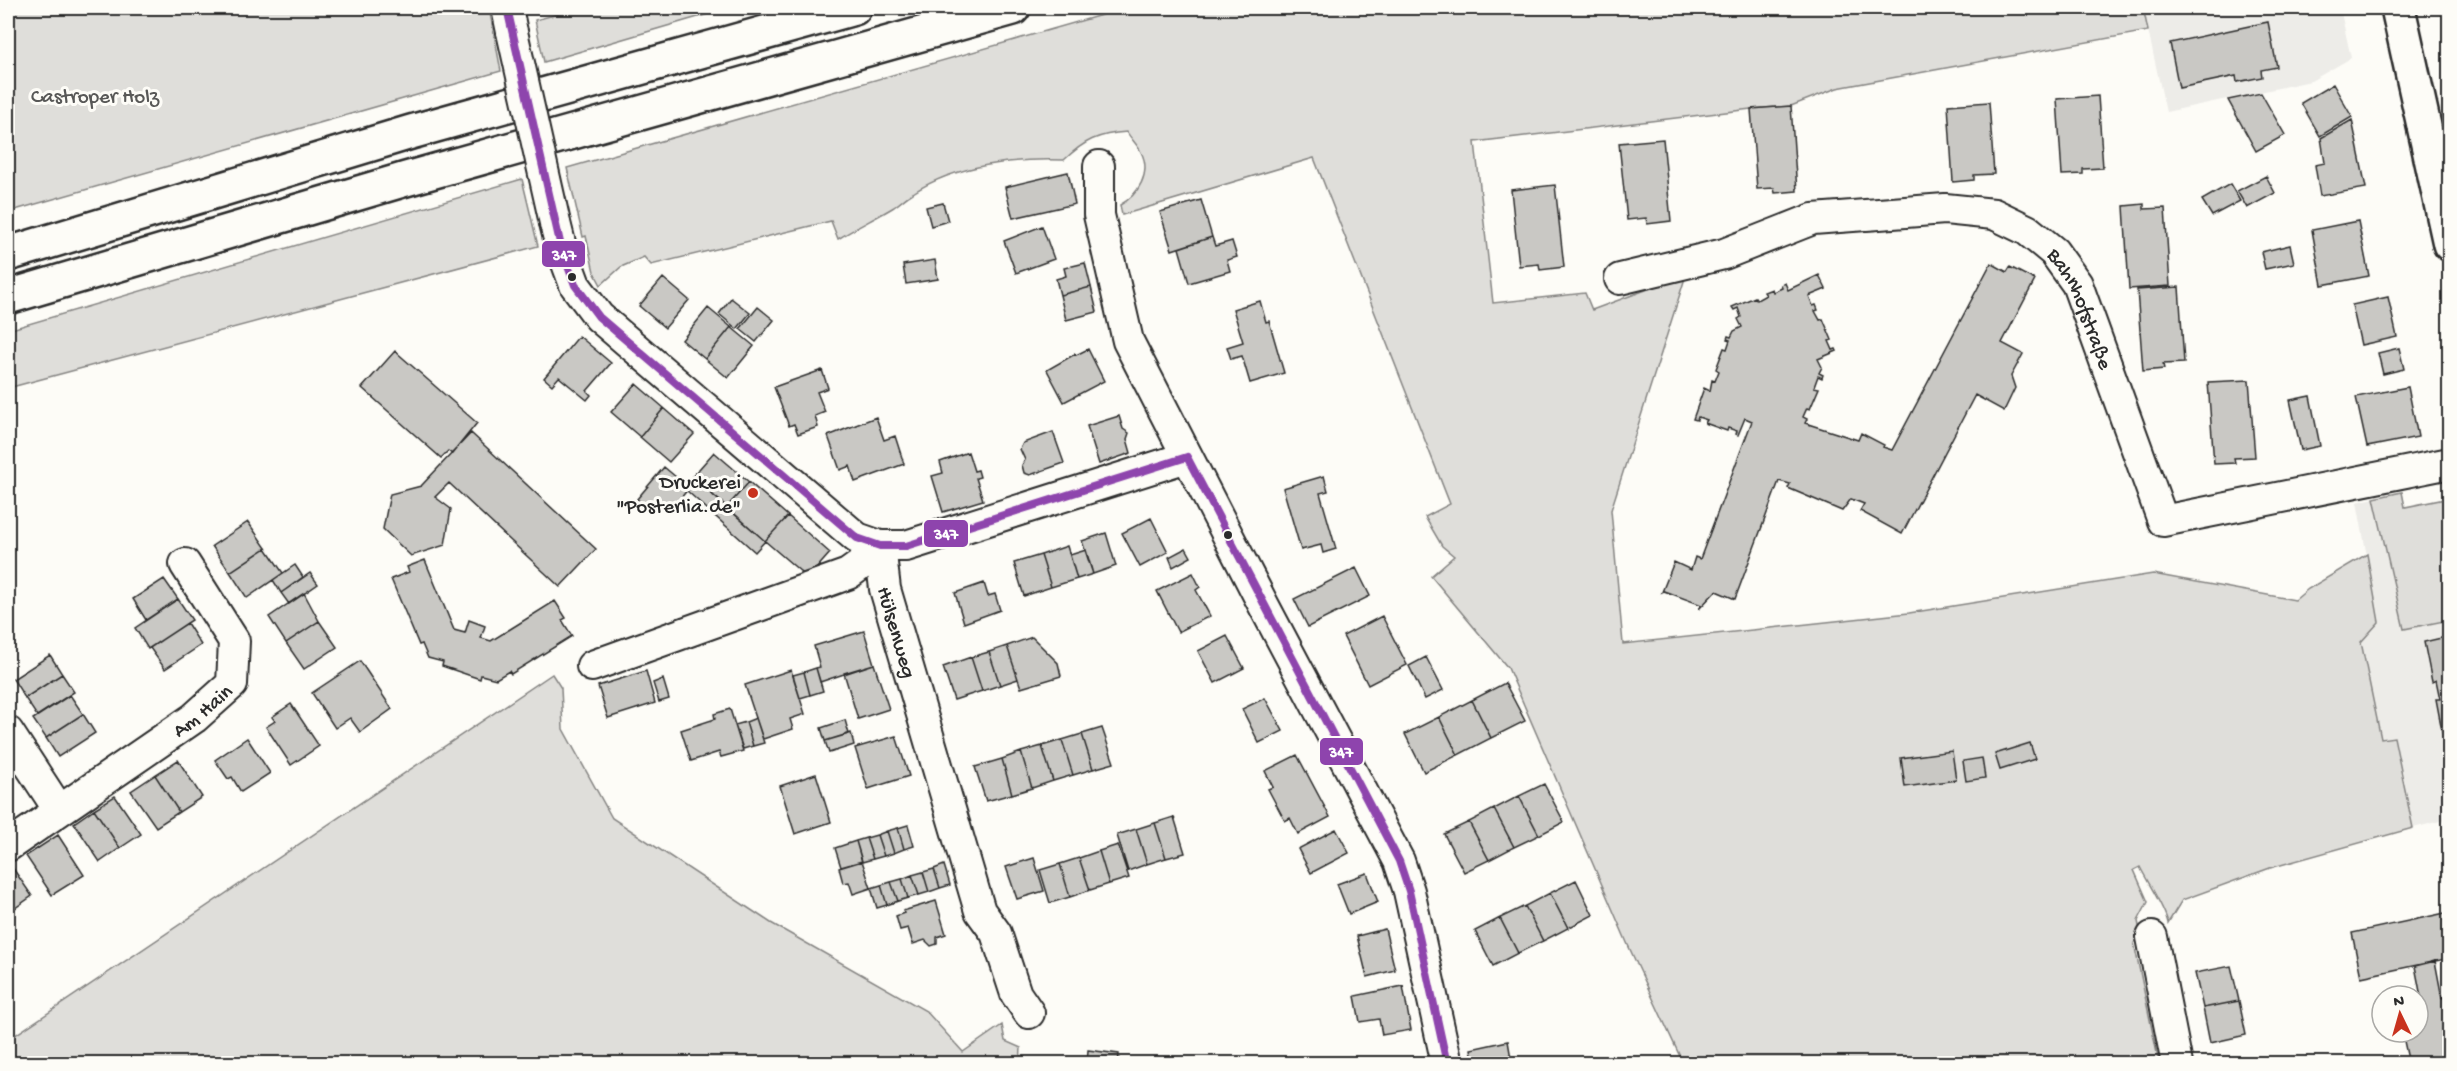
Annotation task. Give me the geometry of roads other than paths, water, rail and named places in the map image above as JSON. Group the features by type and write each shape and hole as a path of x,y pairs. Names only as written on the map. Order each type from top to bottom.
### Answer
{"main road":[{"path":"8,254 411,132 854,8"},
{"path":"8,297 406,179 1013,8"},
{"path":"2398,8 2450,244"}],"street":[{"path":"510,20 555,223 575,285 599,317 858,538 880,546 906,546 1187,457"},
{"path":"1099,166 1100,215 1128,341 1399,861 1409,891 1448,1064"},
{"name":"Bahnhofstraße","path":"1620,279 1724,254 1813,219 1945,209 1994,214 2027,230 2054,252 2077,284 2163,521 2450,463"},
{"name":"Hülsenweg","path":"592,666 848,574 880,546"},
{"name":"Hülsenweg","path":"880,546 885,589 980,911 996,933 1016,994 1029,1013"},
{"name":"Am Hain","path":"8,846 194,718 232,684 234,641 185,564"},
{"path":"8,732 60,810"},
{"path":"2152,937 2177,1064"}],"place":[{"name":"Druckerei \"Posterlia.de\"","path":"753,493"}],"park label":[{"name":"Castroper Holz","path":"95,95"}]}
